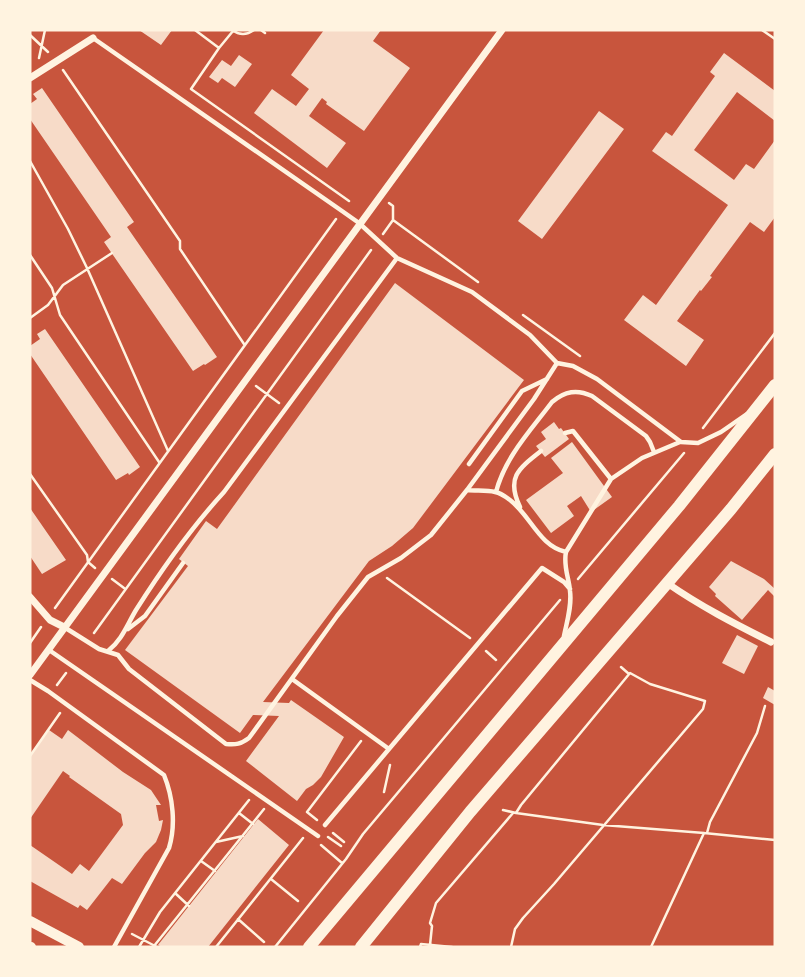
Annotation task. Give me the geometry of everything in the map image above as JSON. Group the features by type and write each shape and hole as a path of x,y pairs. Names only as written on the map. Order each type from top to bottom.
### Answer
{"main road":[{"path":"309,947 562,646 775,385"},
{"path":"361,947 477,804 731,509 775,454"}],"street":[{"path":"30,674 502,30"},
{"path":"32,76 93,38"},
{"path":"667,583 720,617 771,642"},
{"path":"30,597 47,618 64,627"},
{"path":"30,921 79,947"}],"lane":[{"path":"93,38 359,223 397,258 472,292 530,335 557,363 573,366 597,379 681,442 698,443 721,432 759,405"},
{"path":"125,631 134,612 198,520 224,492 397,258"},
{"path":"64,627 99,649 118,655 129,669 226,744 242,743 249,738 368,577 401,558 431,535 467,490 557,363"},
{"path":"469,464 522,391 548,378"},
{"path":"496,492 499,478 514,452 552,402 571,391 582,391 592,396 646,436 654,452"},
{"path":"565,433 573,431 611,479"},
{"path":"562,646 570,606 570,589 564,561 566,552 611,479 642,457 681,442"},
{"path":"541,451 523,465 517,473 513,488 521,508 546,543 558,551 566,552"},
{"path":"467,490 496,492 521,508"},
{"path":"108,651 125,631 145,616 183,563"},
{"path":"325,825 542,568 570,589"},
{"path":"48,650 318,836"},
{"path":"292,679 389,749"},
{"path":"30,680 164,775 168,785 174,827 172,838 114,947"}],"path":[{"path":"32,76 45,30"},
{"path":"195,30 219,48"},
{"path":"254,30 244,34 232,31 191,89 349,201"},
{"path":"261,30 265,33"},
{"path":"762,30 775,39"},
{"path":"30,35 56,61 180,241 180,248 244,344"},
{"path":"30,161 87,268 168,451"},
{"path":"88,642 393,220 393,206 387,201"},
{"path":"30,643 342,211"},
{"path":"393,220 486,288"},
{"path":"30,317 48,305 63,285 112,253"},
{"path":"30,255 52,288 60,315 160,463"},
{"path":"520,312 586,360"},
{"path":"275,947 363,834 691,444 775,333"},
{"path":"254,384 285,409"},
{"path":"30,474 87,555 88,562 125,588"},
{"path":"384,576 472,640"},
{"path":"483,649 496,660"},
{"path":"52,694 71,665"},
{"path":"511,947 515,929 523,918 702,709 705,702 650,684 621,667"},
{"path":"430,945 430,923 436,903 515,813 629,674"},
{"path":"30,756 65,704"},
{"path":"651,947 710,822 757,733 765,706"},
{"path":"342,863 320,844 318,836 326,835 343,844 307,812 367,733"},
{"path":"384,792 392,758"},
{"path":"139,947 160,912 256,792"},
{"path":"132,934 156,946 270,802"},
{"path":"503,810 603,825 775,840"},
{"path":"239,813 253,824"},
{"path":"216,947 310,830"},
{"path":"216,842 243,836"},
{"path":"201,861 215,872"},
{"path":"271,879 298,901"},
{"path":"175,894 188,905"},
{"path":"238,919 264,942"},
{"path":"421,947 421,943 452,947"}],"building":[{"path":"139,30 172,30 161,45"},
{"path":"324,30 381,30 373,41 410,68 364,131 326,104 322,98 309,116 346,143 327,168 254,113 272,89 296,106 309,89 291,75"},
{"path":"724,53 775,91 775,121 737,92 694,150 734,180 746,164 754,169 775,140 775,217 764,232 750,222 677,321 704,340 686,366 624,320 643,295 656,305 728,205 652,151 666,132 672,136 715,76 710,72"},
{"path":"239,55 252,64 235,87 222,78 218,83 209,77 222,60 231,66"},
{"path":"42,88 134,222 127,227 217,357 205,365 193,371 104,242 111,237 30,119 30,104 37,99 33,94"},
{"path":"599,111 624,129 542,239 518,221"},
{"path":"395,283 524,380 413,528 369,561 263,702 289,703 291,700 344,737 321,777 306,789 297,801 246,761 279,716 253,715 240,733 125,650 188,566 179,559 206,521 217,529"},
{"path":"45,329 140,467 129,475 128,473 116,480 30,354 30,346 40,339 37,334"},
{"path":"554,422 569,439 545,457 536,446 546,439 541,432"},
{"path":"572,442 612,497 591,512 581,496 567,506 574,516 551,533 526,500 563,473 551,458"},
{"path":"30,508 66,560 42,574 30,556"},
{"path":"731,561 764,579 775,589 775,597 768,590 742,620 715,596 709,587"},
{"path":"737,635 758,646 744,674 722,663"},
{"path":"768,687 775,691 775,705 763,698"},
{"path":"49,730 62,739 68,730 151,790 161,805 156,805 159,821 163,820 156,842 122,884 112,878 87,910 80,905 78,908 30,881 30,845 72,874 80,864 89,871 123,825 121,814 63,771 30,819 30,756"},
{"path":"258,819 289,845 208,947 158,945"}]}
